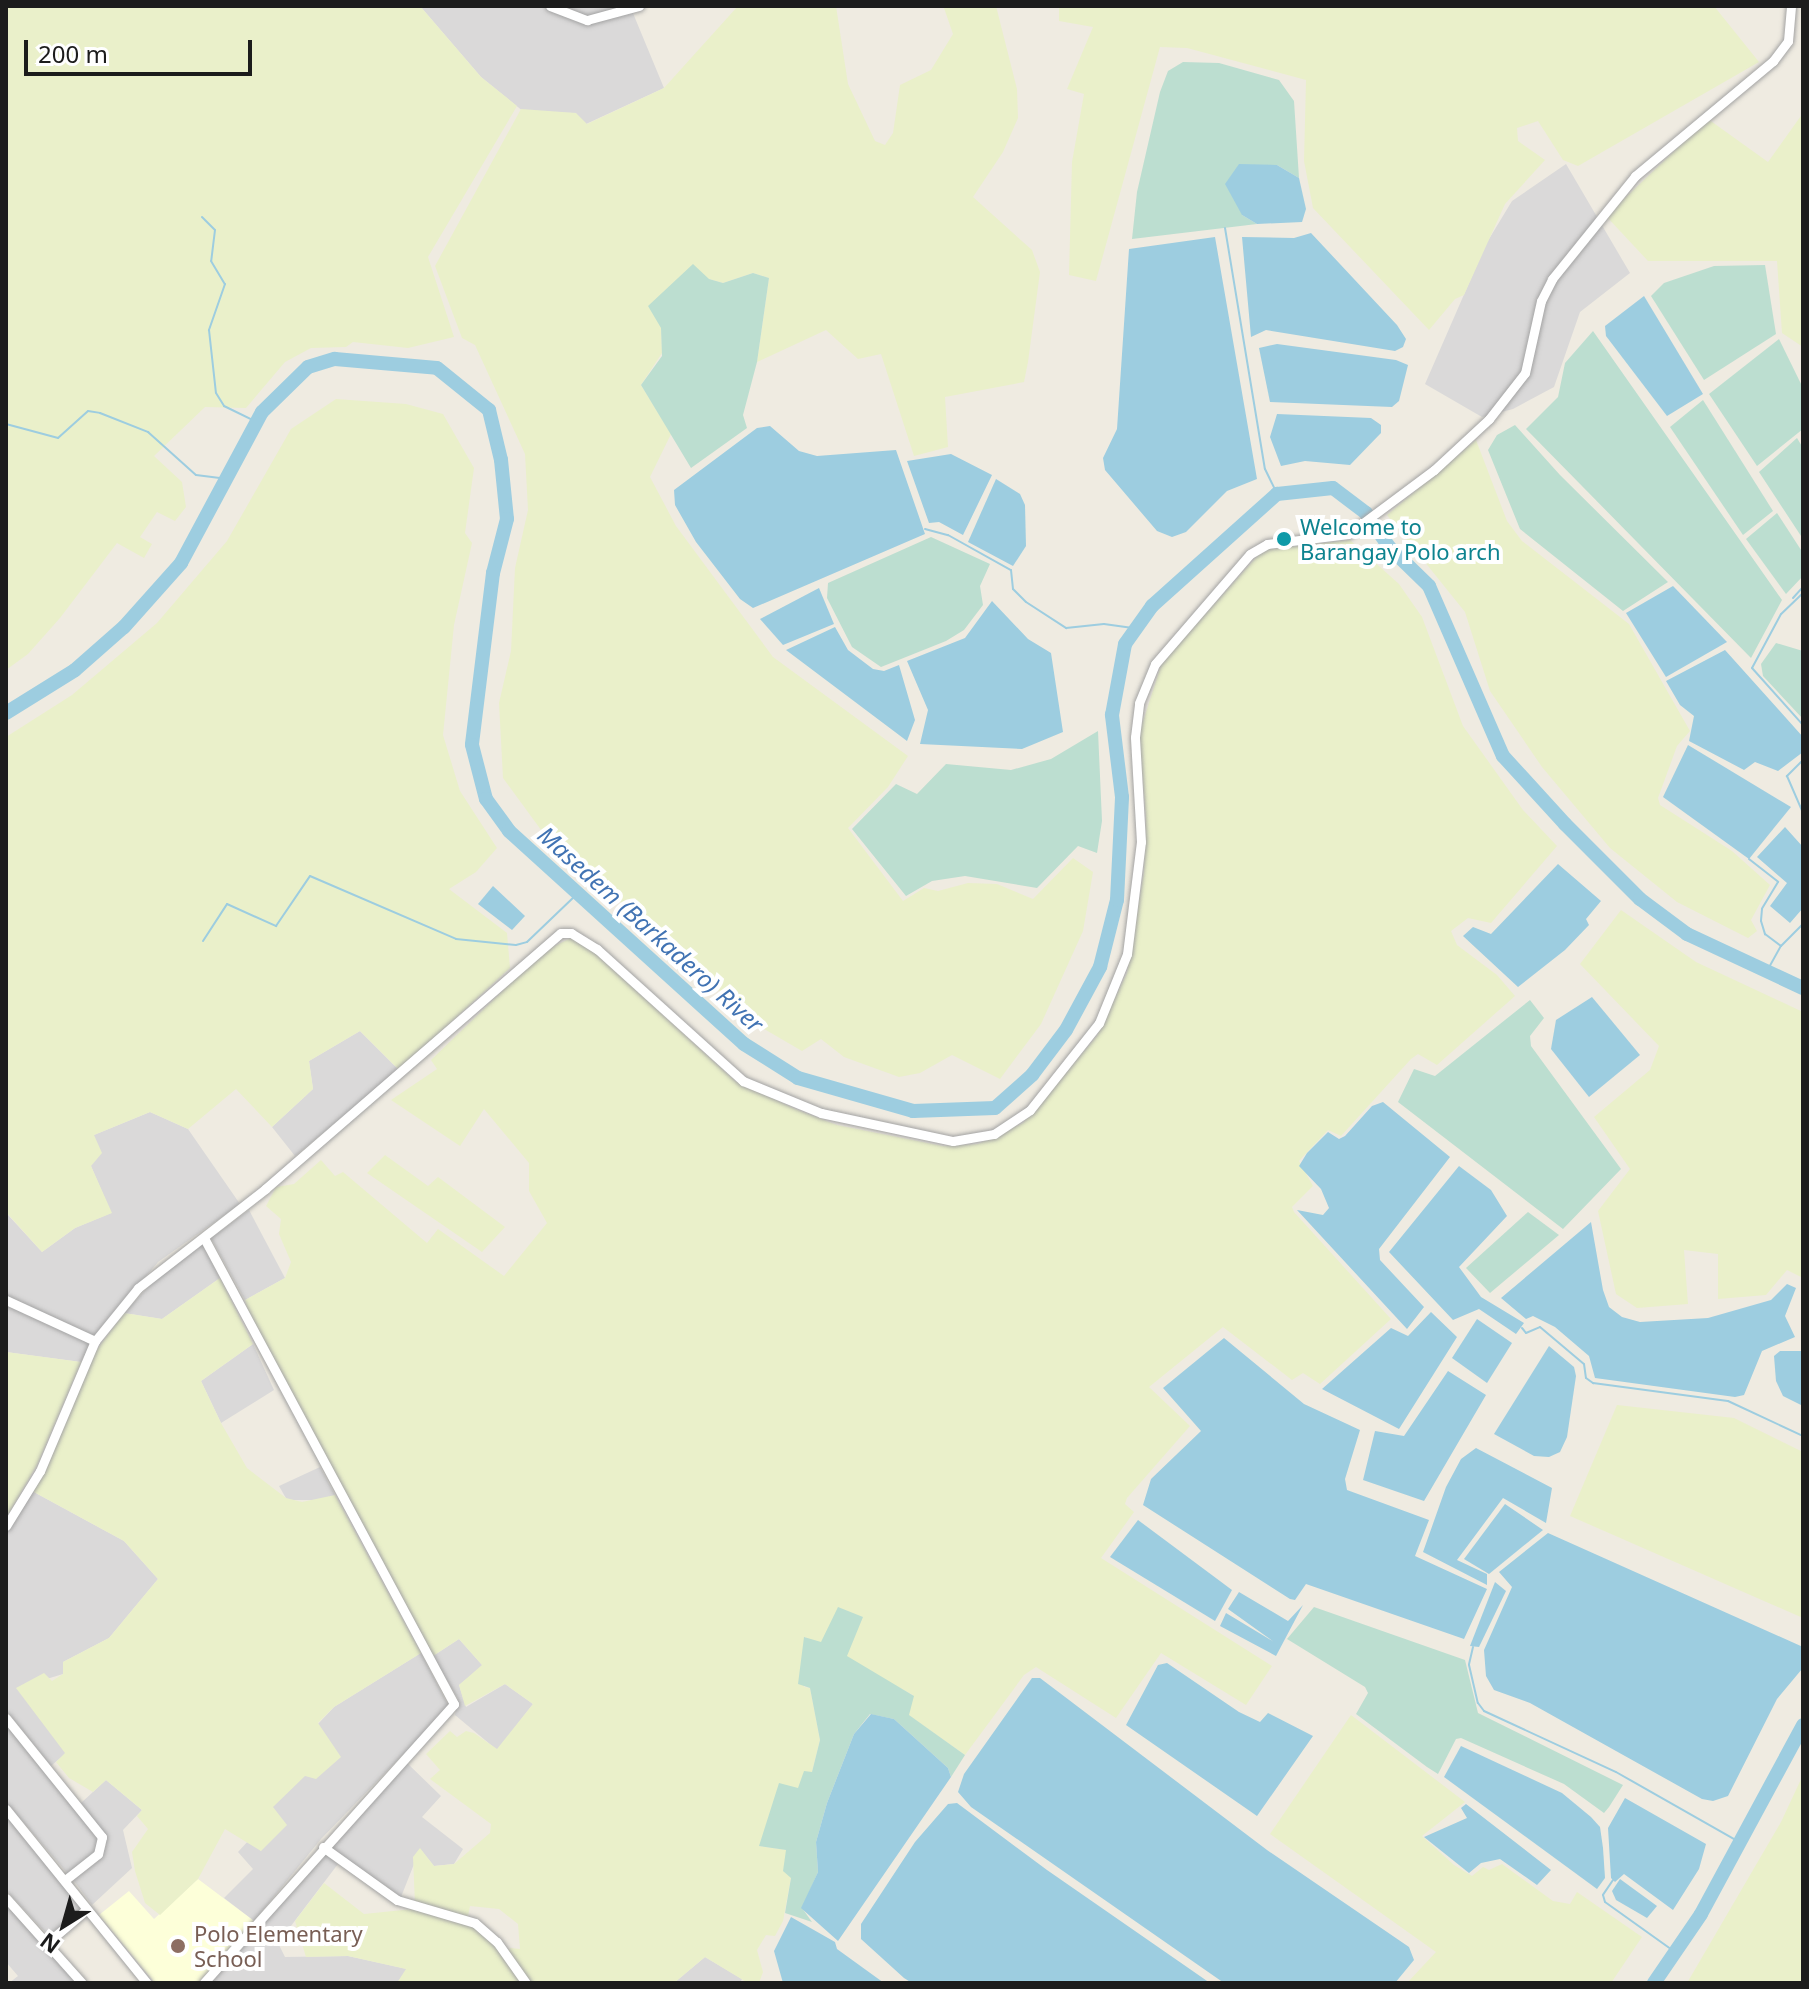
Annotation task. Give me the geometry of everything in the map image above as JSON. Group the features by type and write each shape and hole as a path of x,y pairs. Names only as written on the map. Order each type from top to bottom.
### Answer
{"street":[{"path":"550,6 587,20 639,6"},
{"path":"6,1526 40,1471 95,1341 138,1288 204,1238 561,933 571,933 597,949 721,1063 764,1091 852,1123 932,1140 971,1141 1013,1124 1048,1091 1088,1041 1113,997 1127,954 1141,842 1135,737 1146,678 1167,647 1257,548 1348,534 1460,448 1517,388 1525,373 1541,301 1552,279 1635,176 1773,61 1791,31 1791,6"},
{"path":"204,1238 296,1418 453,1699 449,1715 323,1847 204,1983"},
{"path":"6,1300 95,1341"},
{"path":"6,1718 102,1837 98,1854 65,1880"},
{"path":"6,1809 147,1983"},
{"path":"323,1847 397,1900 475,1923 497,1942 526,1983"},
{"path":"6,1898 82,1983"},
{"path":"47,1943 87,1909"}],"shaded area":[{"path":"6,6 420,6 481,77 517,106 428,257 454,337 408,348 353,342 346,347 311,348 285,362 246,408 205,407 154,456 182,482 186,507 175,521 157,512 140,537 152,544 144,558 117,543 60,618 28,654 6,670"},
{"path":"420,6 630,6 664,88 586,124 575,113 524,112 481,77"},
{"path":"738,6 836,6 848,84 875,141 885,145 893,133 900,85 931,70 953,34 944,8 996,6 1017,89 1018,118 1003,152 973,197 1032,250 1040,272 1028,362 1024,382 945,397 948,447 914,456 881,354 858,359 826,330 757,362 769,278 753,273 723,283 709,279 661,328 662,353 641,385 671,434 650,477 676,526 773,657 908,756 888,787 848,828 903,901 924,888 938,891 968,883 997,884 1033,899 1073,858 1093,872 1083,931 1041,1024 1000,1079 952,1055 920,1073 899,1077 844,1057 821,1039 802,1051 759,1026 544,834 503,778 499,703 511,651 515,568 528,510 525,454 475,345 462,338 435,266 521,109 576,113 587,124 664,88"},
{"path":"1059,6 1714,6 1759,62 1578,166 1563,160 1538,121 1517,128 1518,141 1545,160 1505,204 1464,295 1455,299 1429,330 1313,208 1304,161 1306,80 1187,48 1160,47 1096,281 1069,275 1072,162 1084,94 1067,89 1093,27 1059,21"},
{"path":"1183,62 1219,63 1279,80 1294,101 1299,178 1277,165 1242,215 1257,224 1132,239 1137,192 1160,92 1168,71"},
{"path":"1803,113 1803,347 1782,333 1777,261 1648,261 1606,216 1708,119 1768,162"},
{"path":"1566,164 1630,273 1580,312 1554,387 1513,409 1482,417 1425,384 1486,244 1512,201"},
{"path":"693,264 709,279 723,283 753,273 769,278 757,362 743,415 747,428 691,468 641,385 662,356 661,328 648,306"},
{"path":"1765,265 1776,334 1704,380 1651,296 1664,283 1714,266"},
{"path":"1593,331 1782,600 1751,658 1526,429 1558,397 1565,363"},
{"path":"1779,339 1803,388 1803,429 1757,466 1709,394"},
{"path":"336,399 406,404 443,414 474,468 465,533 472,543 454,625 443,735 460,791 497,848 476,872 449,889 507,933 510,968 399,1070 360,1031 309,1061 313,1089 272,1127 236,1089 188,1129 150,1112 94,1135 102,1153 91,1166 112,1213 75,1228 42,1252 6,1212 6,737 72,695 157,623 227,541 291,429"},
{"path":"1703,400 1773,511 1743,535 1670,427"},
{"path":"1515,425 1560,475 1668,582 1623,611 1520,529 1488,450 1497,435"},
{"path":"1797,438 1803,448 1803,539 1759,472"},
{"path":"1476,440 1507,521 1522,541 1629,624 1690,731 1677,746 1658,798 1660,805 1732,851 1770,885 1751,920 1757,931 1748,938 1677,902 1610,848 1542,767 1490,691 1465,612 1387,515"},
{"path":"1777,513 1803,553 1803,576 1786,594 1746,539"},
{"path":"931,537 990,564 980,586 983,605 964,630 946,641 881,667 852,647 827,598 828,583"},
{"path":"1350,540 1399,584 1422,617 1463,726 1523,810 1557,846 1491,923 1468,918 1451,931 1457,945 1497,975 1515,996 1437,1065 1418,1054 1411,1059 1341,1136 1328,1130 1299,1161 1313,1186 1292,1207 1294,1212 1391,1319 1320,1384 1303,1373 1292,1380 1223,1327 1149,1387 1190,1426 1127,1498 1125,1504 1134,1512 1101,1558 1272,1666 1246,1705 1161,1653 1116,1718 1036,1667 1024,1675 965,1755 907,1714 913,1695 805,1637 804,1687 810,1688 820,1740 812,1772 759,1846 786,1850 791,1878 783,1921 775,1936 766,1935 757,1950 763,1972 759,1983 748,1983 705,1957 674,1983 531,1983 508,1953 510,1948 520,1949 518,1924 499,1909 470,1906 468,1916 415,1904 413,1857 420,1848 434,1866 454,1864 490,1833 491,1824 430,1779 440,1770 426,1754 450,1731 457,1737 466,1731 474,1733 497,1749 533,1704 505,1684 465,1706 459,1685 482,1665 459,1639 433,1656 252,1326 245,1300 285,1278 291,1262 279,1234 281,1219 266,1206 276,1187 294,1184 321,1160 335,1176 343,1172 427,1243 438,1229 504,1276 547,1223 529,1191 529,1163 484,1109 460,1146 391,1100 437,1069 431,1060 544,951 571,938 582,941 735,1081 795,1109 837,1125 943,1146 978,1144 1023,1123 1097,1036 1127,973 1144,872 1146,817 1139,734 1162,662 1263,550"},
{"path":"1776,643 1803,651 1803,719 1763,676 1761,664"},
{"path":"1098,731 1102,821 1097,853 1078,846 1037,888 965,876 932,881 906,896 852,829 896,784 917,794 946,764 1011,770 1051,759"},
{"path":"1621,910 1696,962 1803,1012 1803,1278 1787,1270 1766,1295 1718,1299 1718,1254 1684,1250 1688,1304 1637,1308 1616,1294 1598,1211 1630,1169 1594,1117 1650,1070 1659,1046 1580,964"},
{"path":"1530,1000 1544,1018 1530,1036 1531,1046 1621,1169 1563,1229 1398,1102 1414,1069 1435,1076"},
{"path":"360,1031 399,1070 295,1156 272,1127 313,1089 309,1061"},
{"path":"150,1112 188,1129 240,1204 158,1262 94,1338 6,1297 8,1215 42,1252 75,1228 111,1213 91,1166 94,1135"},
{"path":"385,1155 428,1186 438,1177 505,1227 482,1252 367,1173"},
{"path":"249,1210 285,1278 245,1300 211,1238"},
{"path":"1528,1212 1559,1235 1490,1293 1466,1268"},
{"path":"202,1244 220,1278 162,1319 124,1313 166,1268"},
{"path":"220,1278 253,1344 201,1381 221,1423 247,1468 286,1498 302,1502 335,1495 421,1653 334,1707 318,1723 341,1757 316,1779 305,1776 273,1807 287,1825 261,1851 225,1829 198,1879 160,1915 145,1903 135,1871 132,1852 148,1829 137,1816 142,1810 106,1780 93,1792 69,1778 56,1762 65,1753 16,1688 44,1673 52,1681 63,1674 63,1662 109,1638 158,1579 124,1541 32,1491 93,1355 124,1313 162,1319"},
{"path":"6,1303 91,1343 81,1362 6,1352"},
{"path":"253,1344 274,1390 221,1423 201,1381"},
{"path":"6,1352 81,1362 37,1465 6,1518"},
{"path":"1617,1405 1734,1418 1803,1452 1803,1618 1570,1516"},
{"path":"320,1467 335,1495 324,1500 287,1500 279,1486"},
{"path":"32,1491 124,1541 158,1579 109,1638 63,1662 63,1674 17,1688 66,1753 51,1766 6,1710 6,1532"},
{"path":"838,1607 863,1617 847,1656 914,1696 909,1715 965,1755 951,1777 948,1768 894,1719 870,1714 854,1734 827,1803 816,1842 818,1872 802,1908 812,1922 785,1913 791,1878 783,1871 786,1850 759,1846 779,1783 798,1788 804,1771 812,1772 820,1740 810,1688 798,1684 804,1637 821,1642"},
{"path":"1314,1607 1465,1660 1478,1713 1623,1785 1604,1813 1564,1784 1461,1738 1456,1739 1438,1774 1356,1714 1368,1693 1365,1687 1287,1639"},
{"path":"459,1639 483,1666 459,1685 466,1707 505,1684 533,1704 497,1750 455,1715 458,1699 433,1656"},
{"path":"421,1653 449,1707 321,1839 254,1921 224,1898 253,1869 238,1852 249,1840 261,1851 272,1807 305,1775 318,1724 334,1707"},
{"path":"1351,1715 1465,1802 1422,1836 1454,1865 1472,1876 1483,1867 1489,1870 1502,1864 1553,1901 1570,1904 1577,1892 1642,1937 1611,1983 1407,1983 1436,1952 1270,1834"},
{"path":"6,1722 98,1837 98,1852 68,1874 6,1802"},
{"path":"405,1761 441,1796 422,1817 463,1849 454,1864 434,1866 420,1849 401,1897 328,1846"},
{"path":"1803,1775 1803,1983 1687,1983 1781,1822"},
{"path":"106,1780 142,1810 123,1830 132,1868 92,1905 72,1878 106,1846 106,1836 81,1803"},
{"path":"6,1812 83,1909 54,1934 48,1935 6,1890"},
{"path":"323,1853 338,1864 278,1943 285,1957 348,1956 407,1969 397,1983 209,1983"},
{"name":"Polo Elementary School","path":"198,1879 254,1921 198,1983 155,1983 99,1915 129,1891 154,1919"},
{"path":"324,1883 364,1914 413,1909 466,1922 493,1941 524,1983 397,1983 406,1969 348,1956 306,1957 295,1921"},
{"path":"6,1902 79,1983 9,1983 18,1976 6,1962"},
{"path":"705,1957 742,1979 740,1983 674,1983"}],"water":[{"path":"1239,164 1277,165 1299,178 1306,209 1302,222 1257,224 1242,215 1225,184"},
{"path":"1311,233 1397,325 1406,339 1403,347 1395,351 1266,330 1251,337 1242,237 1294,238"},
{"path":"1215,237 1257,479 1227,491 1186,532 1172,537 1157,531 1105,470 1103,458 1117,429 1129,249"},
{"path":"1644,296 1703,394 1667,416 1606,336 1605,326"},
{"path":"1277,344 1396,360 1408,365 1399,401 1392,407 1270,402 1259,348"},
{"path":"1277,414 1371,418 1381,425 1381,433 1350,465 1305,461 1281,466 1270,437"},
{"path":"770,426 799,451 817,456 896,450 925,534 753,608 740,599 696,542 675,505 674,490 757,428"},
{"path":"951,454 992,475 963,535 939,522 929,523 907,461"},
{"path":"996,479 1020,494 1025,505 1026,546 1013,566 968,542"},
{"path":"1673,586 1727,642 1666,677 1626,613"},
{"path":"819,588 834,624 783,645 760,619"},
{"path":"992,601 1028,639 1051,653 1063,732 1022,749 920,744 928,710 907,661 965,638"},
{"path":"835,627 848,650 873,669 884,671 899,665 915,720 907,741 786,650"},
{"path":"1725,650 1803,737 1803,752 1778,771 1755,762 1744,770 1689,741 1694,716 1680,705 1666,681"},
{"path":"1688,745 1791,807 1749,859 1663,797"},
{"path":"1785,827 1803,847 1803,908 1790,923 1770,906 1787,883 1757,857"},
{"path":"1558,864 1601,901 1586,919 1589,925 1565,950 1518,987 1463,936 1473,927 1491,934"},
{"path":"493,886 525,916 512,930 478,904"},
{"path":"1592,997 1640,1055 1589,1097 1551,1049 1556,1020"},
{"path":"1383,1102 1450,1157 1379,1249 1380,1260 1424,1307 1407,1329 1297,1210 1323,1215 1329,1208 1321,1189 1299,1166 1307,1153 1328,1132 1339,1139 1345,1136 1372,1106"},
{"path":"1459,1166 1491,1190 1507,1216 1459,1267 1481,1297 1524,1323 1516,1334 1479,1309 1453,1320 1389,1252"},
{"path":"1591,1222 1603,1290 1609,1307 1622,1317 1640,1322 1708,1318 1771,1300 1787,1284 1796,1288 1785,1316 1795,1337 1762,1351 1744,1395 1735,1397 1595,1378 1589,1356 1555,1327 1533,1316 1526,1319 1501,1298"},
{"path":"1431,1312 1457,1337 1399,1429 1322,1389 1391,1328 1408,1336"},
{"path":"1477,1319 1512,1343 1487,1383 1452,1358"},
{"path":"1224,1338 1304,1404 1360,1430 1345,1479 1347,1490 1429,1520 1415,1556 1487,1589 1464,1639 1306,1584 1295,1600 1290,1599 1143,1505 1151,1479 1201,1431 1163,1388"},
{"path":"1549,1346 1574,1367 1576,1376 1567,1437 1560,1452 1549,1457 1534,1456 1494,1434"},
{"path":"1780,1351 1803,1351 1803,1406 1783,1396 1776,1381 1774,1356"},
{"path":"1448,1371 1486,1395 1424,1501 1363,1480 1375,1431 1404,1436"},
{"path":"1476,1448 1552,1488 1546,1523 1503,1498 1457,1560 1487,1574 1487,1585 1423,1552 1446,1487 1461,1459"},
{"path":"1505,1504 1543,1530 1489,1574 1464,1559"},
{"path":"1138,1520 1232,1590 1215,1621 1110,1557"},
{"path":"1548,1533 1803,1647 1802,1669 1777,1699 1728,1796 1713,1801 1702,1799 1530,1703 1494,1690 1486,1676 1484,1650 1512,1587 1499,1572"},
{"path":"1495,1582 1506,1591 1479,1647 1470,1646"},
{"path":"1239,1592 1288,1621 1303,1605 1276,1656 1220,1626 1226,1613 1274,1642 1228,1609"},
{"path":"1167,1663 1239,1712 1260,1722 1268,1713 1313,1736 1257,1816 1126,1725 1158,1665"},
{"path":"1032,1678 1040,1678 1267,1850 1409,1947 1414,1960 1395,1983 1224,1983 971,1807 958,1792 964,1774"},
{"path":"871,1714 894,1719 948,1768 951,1777 838,1941 801,1908 818,1872 816,1842 827,1803 854,1734"},
{"path":"1461,1746 1562,1793 1591,1817 1600,1827 1603,1848 1605,1878 1597,1889 1444,1777"},
{"path":"1625,1798 1706,1844 1699,1869 1673,1910 1624,1874 1615,1882 1611,1878 1608,1828"},
{"path":"957,1803 1047,1870 1210,1983 912,1983 904,1978 861,1939 861,1924 915,1842 948,1804"},
{"path":"1466,1804 1551,1870 1537,1885 1500,1859 1481,1863 1469,1873 1424,1837 1467,1818 1461,1808"},
{"path":"1620,1879 1657,1906 1647,1918 1616,1900 1612,1891"},
{"path":"791,1917 835,1942 837,1949 884,1983 783,1983 774,1951"}],"waterway":[{"path":"202,217 215,230 211,261 225,284 209,330 216,393 224,406 257,422"},
{"path":"1225,228 1265,469 1277,494"},
{"name":"Masedem (Barkadero) River","path":"6,713 75,670 124,627 181,563 262,412 308,367 335,359 437,368 489,410 501,460 507,519 493,573 472,745 486,799 509,831 744,1044 798,1078 913,1111 995,1108 1032,1075 1066,1030 1100,967 1117,900 1122,797 1112,715 1125,644 1152,606 1277,494 1333,488 1366,513 1389,547 1429,586 1503,756 1565,824 1640,899 1687,934 1803,988"},
{"path":"6,424 58,438 88,411 100,413 148,432 196,475 228,479"},
{"path":"925,529 948,535 1011,570 1013,589 1026,602 1066,628 1104,624 1133,628"},
{"path":"1793,598 1803,587"},
{"path":"1803,593 1781,614 1752,668 1803,725"},
{"path":"1803,760 1787,776 1803,813"},
{"path":"1749,859 1778,882 1762,909 1761,921 1765,934 1781,946"},
{"path":"203,941 227,904 276,926 310,876 456,939 516,945 527,942 577,894"},
{"path":"1767,971 1781,946 1803,924"},
{"path":"1522,1328 1526,1333 1540,1327 1584,1364 1586,1378 1593,1383 1728,1401 1803,1436"},
{"path":"1473,1647 1469,1665 1478,1703 1484,1711 1616,1772 1741,1843"},
{"name":"Masedem (Barkadero) River","path":"1654,1983 1701,1914 1803,1725"},
{"path":"1613,1880 1603,1895 1605,1902 1675,1952"}],"place":[{"name":"Welcome to Barangay Polo arch","path":"1284,539"},
{"name":"Polo Elementary School","path":"178,1946"}]}
